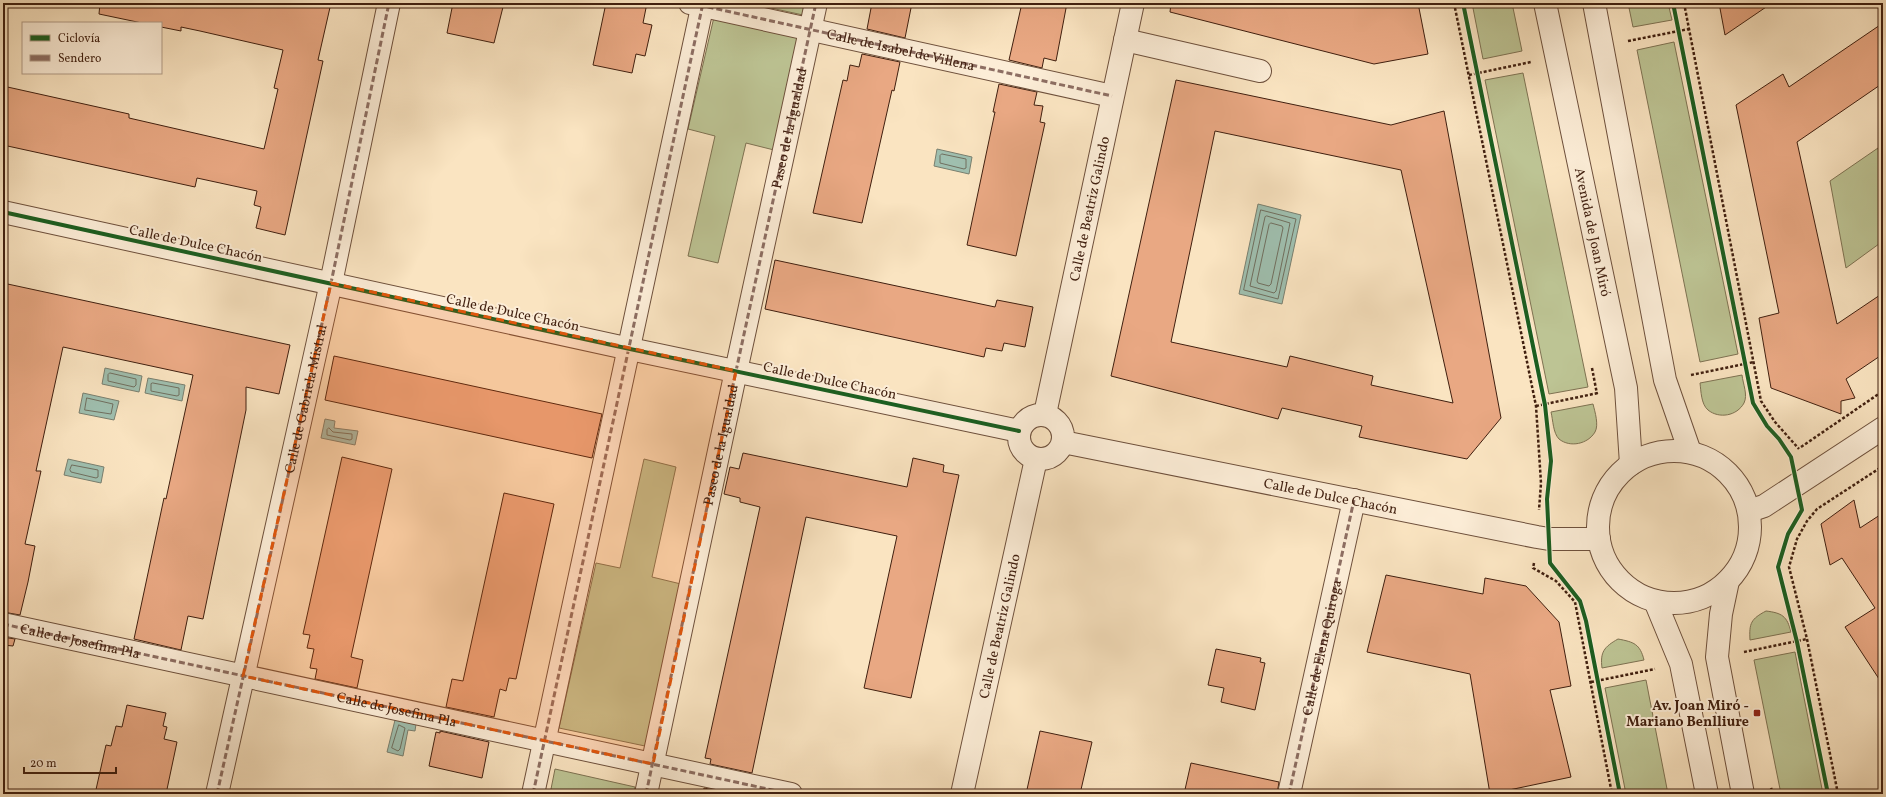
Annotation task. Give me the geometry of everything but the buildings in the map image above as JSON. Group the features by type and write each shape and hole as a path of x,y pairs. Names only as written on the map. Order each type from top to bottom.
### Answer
{"street":[{"name":"Calle de Gabriela Mistral","path":"217,794 330,283 389,3"},
{"name":"Paseo de la Igualdad","path":"646,794 816,3"},
{"name":"Calle de Beatriz Galindo","path":"1045,414 1133,3"},
{"name":"Avenida de Joan Miró","path":"1544,3 1626,388 1631,464"},
{"path":"1594,3 1665,380 1690,452"},
{"name":"Calle de Isabel de Villena","path":"698,4 1112,96"},
{"path":"534,794 544,741 630,349 698,4"},
{"path":"1125,40 1260,71"},
{"name":"Calle de Dulce Chacón","path":"3,212 630,349 1019,432"},
{"path":"1045,414 1056,420 1062,430 1063,442 1058,452 1048,459 1036,459 1025,453 1019,443 1019,432 1024,421 1034,415 1045,414"},
{"path":"1749,511 1764,506 1806,480 1883,428"},
{"name":"Calle de Dulce Chacón","path":"1063,442 1537,537 1549,539 1599,539"},
{"path":"1675,450 1690,452 1711,460 1728,473 1742,491 1749,511 1751,531 1748,549 1740,566 1728,581 1712,593 1694,601 1675,603 1656,601 1635,592 1618,578 1606,560 1599,539 1599,517 1604,496 1616,478 1631,464 1645,456 1660,452 1675,450"},
{"name":"Calle de Beatriz Galindo","path":"962,794 1036,459"},
{"name":"Calle de Elena Quiroga","path":"1290,794 1354,500"},
{"path":"1728,581 1721,614 1717,657 1743,794"},
{"path":"1656,601 1681,664 1707,794"},
{"name":"Calle de Josefina Pla","path":"3,624 791,794"}],"path":[{"path":"1454,3 1536,406 1541,483 1533,568 1556,581 1575,602 1612,794"},
{"path":"1684,3 1761,401 1775,422 1799,448 1806,480"},
{"path":"1678,24 1680,38"},
{"path":"1625,42 1689,29"},
{"path":"1469,75 1531,62"},
{"path":"1476,66 1479,81"},
{"path":"1744,356 1747,372"},
{"path":"1799,448 1883,391"},
{"path":"1543,397 1546,412"},
{"path":"1838,794 1807,639 1789,568 1797,539 1807,521 1817,509 1883,466"},
{"path":"1565,582 1580,601 1582,608"},
{"path":"1795,634 1798,649"},
{"path":"1596,673 1600,688"}],"highlighted area":[{"path":"331,283 736,371 653,764 243,676"}],"green space":[{"path":"748,3 806,3 803,15"},
{"path":"1472,3 1512,3 1522,51 1483,59"},
{"path":"1628,3 1668,3 1672,20 1633,27"},
{"path":"714,17 799,38 774,150 746,143 718,263 688,256 715,136 688,129"},
{"path":"1674,42 1738,354 1700,362 1637,50"},
{"path":"1523,73 1588,387 1549,394 1485,80"},
{"path":"1878,148 1883,171 1883,241 1846,268 1830,181"},
{"path":"1742,375 1746,397 1741,407 1737,411 1728,415 1717,415 1708,410 1703,401 1700,383"},
{"path":"1593,404 1597,426 1592,436 1583,442 1573,444 1563,442 1559,439 1554,430 1551,412"},
{"path":"644,459 676,467 652,577 681,584 645,746 559,728 596,563 620,568"},
{"path":"1766,611 1783,616 1788,622 1791,632 1750,640 1750,629 1752,622"},
{"path":"1618,639 1628,641 1636,645 1644,660 1602,668 1602,654 1604,650"},
{"path":"1795,652 1823,794 1781,794 1754,660"},
{"path":"1646,680 1668,794 1626,794 1605,688"},
{"path":"555,769 635,787 634,794 550,794"}],"water":[{"path":"937,149 972,157 969,174 934,166"},
{"path":"1258,204 1301,215 1282,304 1239,294"},
{"path":"105,368 142,376 139,392 102,384"},
{"path":"148,378 185,385 182,401 145,393"},
{"path":"83,393 119,401 114,420 79,413"},
{"path":"325,419 335,421 334,428 358,431 355,445 321,438"},
{"path":"68,459 104,467 101,483 64,475"},
{"path":"395,720 416,724 415,731 408,730 403,756 387,752"}],"marked path":[{"path":"217,794 331,283 389,3"},
{"path":"690,3 1112,96"},
{"path":"533,794 703,3"},
{"path":"646,794 816,3"},
{"path":"1289,794 1354,500"},
{"path":"3,624 791,794"}],"cycle path":[{"path":"1463,3 1545,405 1551,461 1547,499 1550,563 1580,601 1586,621 1620,794"},
{"path":"1673,3 1753,403 1767,426 1779,439 1791,457 1802,510 1788,534 1778,567 1797,642 1828,794"},
{"path":"3,212 630,349 1019,431"}],"place":[{"name":"Av. Joan Miró - Mariano Benlliure","path":"1757,713"}]}
